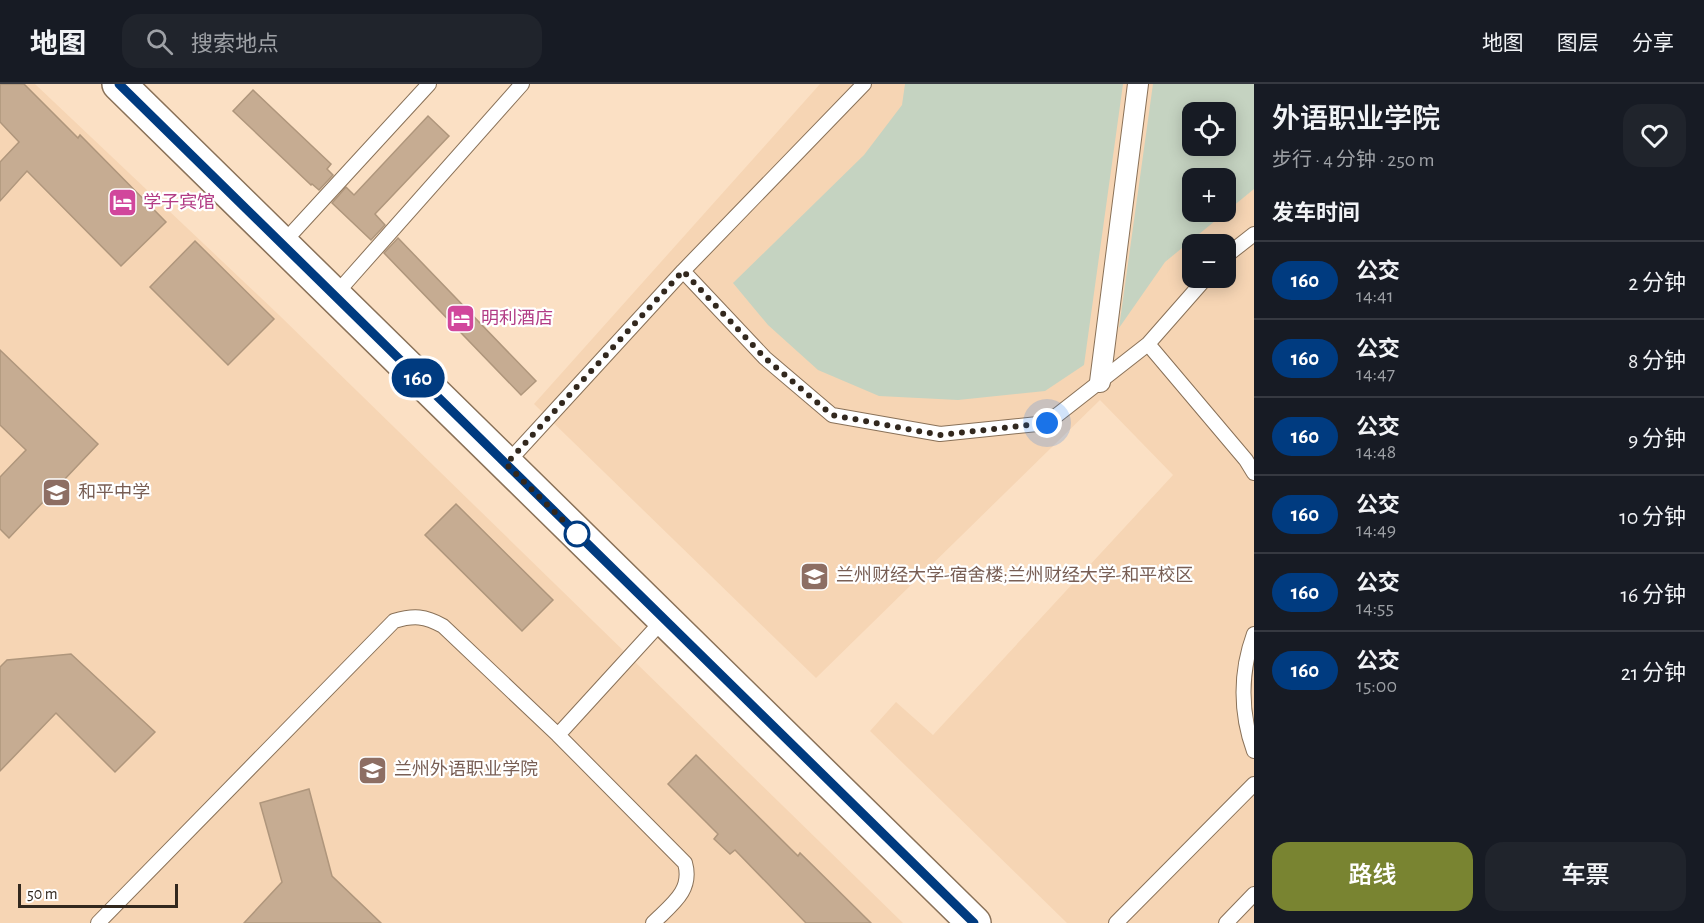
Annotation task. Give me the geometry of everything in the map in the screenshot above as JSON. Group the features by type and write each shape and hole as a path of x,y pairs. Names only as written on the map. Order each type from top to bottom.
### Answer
{"main road":[{"path":"119,84 974,923"}],"street":[{"path":"1100,382 1138,84"}],"lane":[{"path":"282,244 429,84"},
{"path":"334,296 522,84"},
{"path":"506,464 683,271 864,84"},
{"path":"1236,248 1254,234"},
{"path":"683,271 765,358 832,415 940,435 1047,423 1148,344 1197,288"},
{"path":"1148,344 1246,460 1254,473"},
{"path":"98,923 394,621 419,616 443,626 558,735 685,863 687,882 683,891 653,923"},
{"path":"558,735 664,619"},
{"path":"1254,634 1244,670 1243,693 1244,716 1254,751"},
{"path":"1116,923 1254,783"},
{"path":"1226,923 1254,894"}],"shaded area":[{"name":"兰州外语职业学院","path":"0,84 35,84 279,315 903,923 0,923"},
{"name":"兰州财经大学-宿舍楼;兰州财经大学-和平校区","path":"820,84 1254,84 1254,923 1067,923 870,731 896,702 933,735 1173,475 1100,400 816,678 534,404"}],"green space":[{"path":"905,84 1123,84 1084,365 1045,391 958,400 879,396 818,370 768,325 733,283 864,155 902,105"},
{"path":"1153,84 1254,84 1254,189 1236,204 1236,168 1182,168 1182,222 1214,222 1199,234 1182,234 1182,248 1165,262 1119,328"}],"building":[{"path":"0,84 24,84 78,138 80,135 166,222 121,266 27,171 0,201 0,162 19,142 0,122"},
{"path":"253,90 331,164 327,169 333,175 319,190 233,111"},
{"path":"428,116 449,136 375,214 385,225 371,240 332,203 346,187 354,195"},
{"path":"398,238 536,381 521,395 384,253"},
{"path":"195,241 274,319 228,365 150,287"},
{"path":"0,350 98,444 9,538 0,529 0,477 26,450 0,425"},
{"path":"456,504 553,600 522,631 425,535"},
{"path":"71,654 155,732 115,772 56,713 0,771 0,667 7,660"},
{"path":"696,755 798,856 800,853 871,923 806,923 735,850 730,854 714,839 718,834 668,784"},
{"path":"309,789 332,876 381,923 244,923 282,882 260,803"}],"bus line":[{"name":"160","path":"119,84 974,923"}],"place":[{"name":"学子宾馆","path":"122,203"},
{"name":"明利酒店","path":"460,319"},
{"name":"和平中学","path":"57,493"},
{"name":"兰州财经大学-宿舍楼;兰州财经大学-和平校区","path":"815,576"},
{"name":"兰州外语职业学院","path":"373,770"}],"route":[{"path":"577,534 585,542 506,464 683,271 765,358 832,415 940,435 1047,423"}]}
